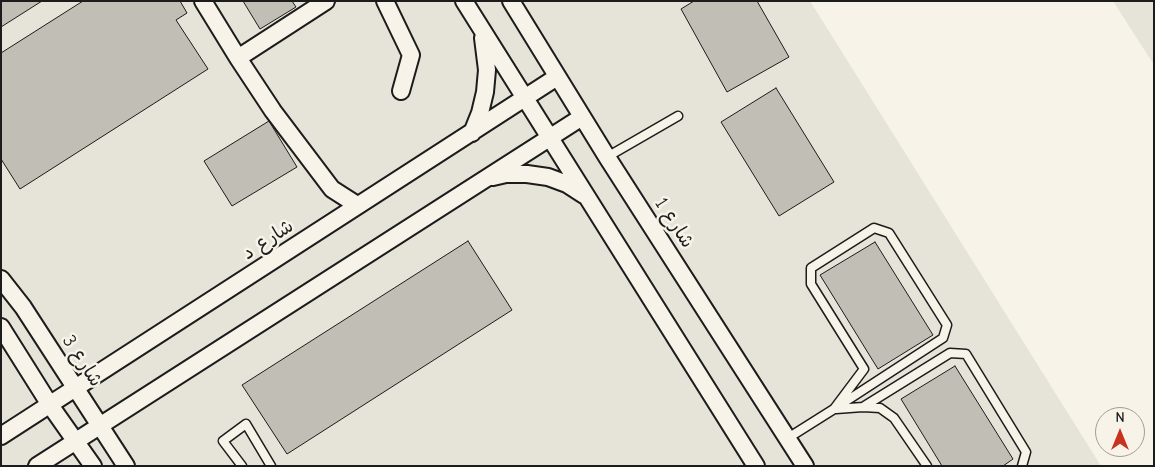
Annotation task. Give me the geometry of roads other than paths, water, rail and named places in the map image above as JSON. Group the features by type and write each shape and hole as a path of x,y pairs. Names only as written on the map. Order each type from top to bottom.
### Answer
{"street":[{"path":"203,1 273,111 332,188 357,205"},
{"path":"238,58 326,1"},
{"path":"385,1 411,55 401,91"},
{"path":"464,1 756,466"},
{"name":"شارع 1","path":"510,1 607,157 805,466"},
{"path":"472,133 484,99 487,70 486,49 481,28"},
{"name":"شارع د","path":"1,436 557,77"},
{"path":"37,466 582,117"},
{"path":"486,179 506,174 548,177 568,184 585,196"},
{"name":"شارع 3","path":"1,279 23,307 126,466"},
{"path":"1,327 50,405 94,466"}],"lane":[{"path":"607,157 678,116"},
{"path":"788,438 834,409 943,338 947,325 889,233 874,228 812,268 812,284 864,369 834,409"},
{"path":"863,407 950,353 966,354 1026,452 1022,466"},
{"path":"834,409 880,408 894,418 928,466"},
{"path":"242,466 223,441 246,424 271,466"}]}
